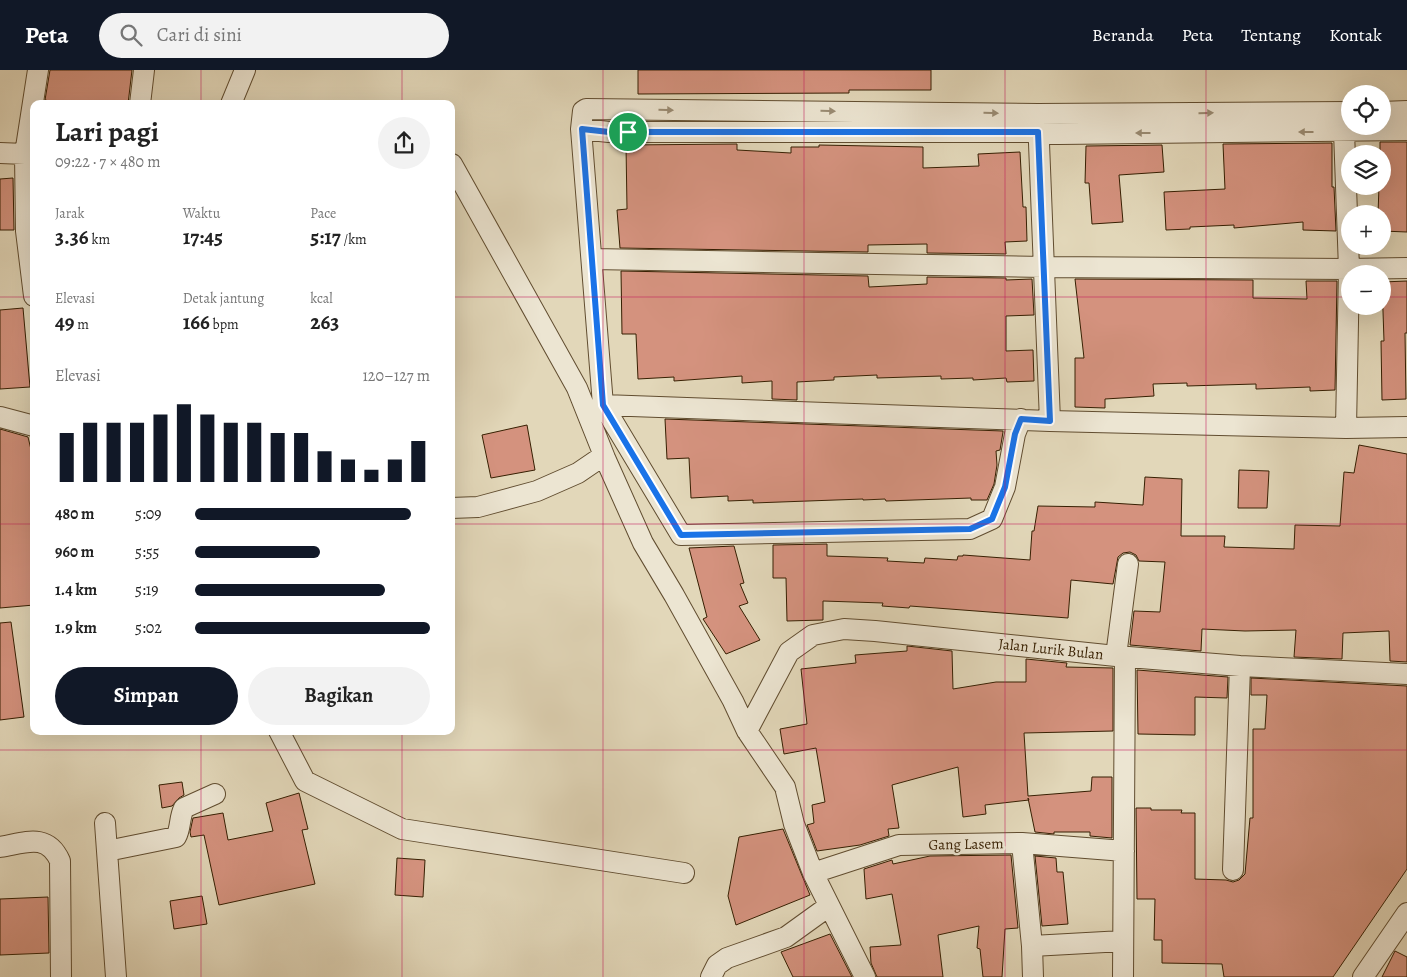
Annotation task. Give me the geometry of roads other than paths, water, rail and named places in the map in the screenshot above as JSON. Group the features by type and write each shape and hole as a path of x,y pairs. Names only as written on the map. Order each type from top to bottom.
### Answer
{"street":[{"path":"33,100 38,70"},
{"path":"140,100 144,70"},
{"path":"233,100 245,70"},
{"path":"1391,112 1407,111"},
{"path":"1021,419 1015,434 1005,487 992,519 970,529 681,535 603,405 582,129 609,132 672,132 1038,123 1341,112"},
{"path":"30,118 24,154 26,231 30,264"},
{"path":"1038,123 1060,134 1341,132"},
{"path":"1038,123 1050,421"},
{"path":"1391,131 1407,130"},
{"path":"1344,135 1349,265"},
{"path":"0,153 24,154"},
{"path":"455,169 576,388 643,543 674,595 747,731 785,788 794,824 813,873 865,977"},
{"path":"592,260 1044,267 1341,269"},
{"path":"1391,268 1407,268"},
{"path":"1346,428 1348,315"},
{"path":"603,405 1050,421 1346,428 1407,427"},
{"path":"0,417 30,425"},
{"path":"455,508 478,507 537,491 578,474 600,458 605,458"},
{"path":"1123,977 1124,851 1120,657 1128,564"},
{"name":"Jalan Lurik Bulan","path":"747,731 790,652 813,635 844,629 1120,657 1240,666 1407,674"},
{"path":"1233,870 1240,666"},
{"path":"281,735 305,781 402,829 684,873"},
{"path":"107,851 176,837 179,831 179,817 184,808 215,794"},
{"path":"105,823 116,977"},
{"path":"0,847 38,841 48,844 56,852 60,861 61,977"},
{"path":"1022,843 1032,946 1033,977"},
{"name":"Gang Lasem","path":"813,873 899,845 1022,843 1124,851"},
{"path":"711,977 716,965 727,958 786,937 829,906"},
{"path":"1363,977 1407,913"},
{"path":"1032,946 1122,942"}]}
